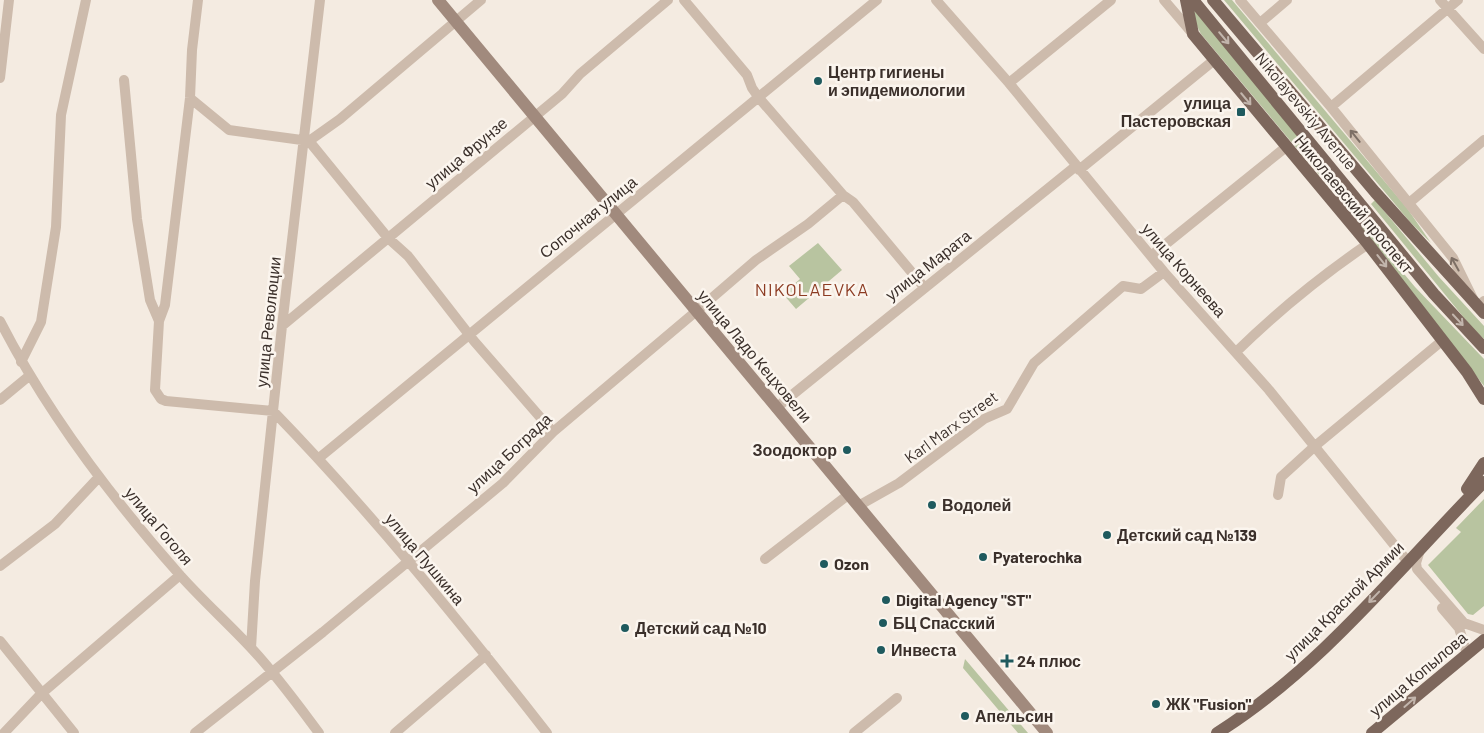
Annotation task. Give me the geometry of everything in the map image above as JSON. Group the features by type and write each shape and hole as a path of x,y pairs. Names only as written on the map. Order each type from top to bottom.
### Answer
{"main road":[{"name":"улица Ладо Кецховели","path":"438,0 1046,733"},
{"path":"1186,0 1193,34"},
{"name":"Nikolayevskiy Avenue","path":"1193,0 1376,222 1392,244"},
{"name":"Николаевский проспект","path":"1213,0 1368,184 1482,307"},
{"name":"Николаевский проспект","path":"1193,34 1213,61 1368,244 1442,340 1484,399"},
{"path":"1318,183 1392,244"},
{"name":"Николаевский проспект","path":"1392,244 1434,294 1484,348"},
{"path":"1435,531 1478,475 1484,463"},
{"name":"улица Красной Армии","path":"1217,733 1249,713 1316,655 1484,482"},
{"name":"улица Копылова","path":"1372,733 1484,640"}],"street":[{"path":"0,78 9,0"},
{"path":"21,362 41,322 56,227 61,115 86,0"},
{"path":"198,0 192,50 190,98 165,305 159,320 155,390 161,399 166,401 273,411"},
{"name":"улица Революции","path":"251,648 255,581 282,326 306,142 320,0"},
{"path":"306,142 340,119 481,0"},
{"name":"улица Фрунзе","path":"282,326 534,116 668,0"},
{"path":"684,0 747,75 752,88 759,98 843,195 853,202 924,287"},
{"name":"Сопочная улица","path":"319,458 877,0"},
{"name":"улица Корнеева","path":"936,0 1009,83 1164,272 1236,352 1315,446 1408,562"},
{"path":"1009,83 1111,0"},
{"path":"1164,0 1193,34"},
{"path":"1240,0 1453,258 1482,307"},
{"path":"1260,23 1287,0"},
{"path":"1440,0 1484,49"},
{"path":"1331,108 1458,0"},
{"name":"улица Марата","path":"776,408 924,287 1213,61"},
{"path":"124,80 137,219 150,300 159,320"},
{"path":"190,98 229,130 306,142 388,238 408,256 470,335 553,432"},
{"path":"1409,203 1484,140"},
{"path":"1151,256 1286,148"},
{"name":"улица Бограда","path":"195,733 503,483 553,432 756,260 808,224 843,195"},
{"path":"1236,352 1284,306 1320,277 1368,244"},
{"name":"Karl Marx Street","path":"858,506 899,483 984,419 1007,409 1034,363 1123,286 1141,289 1164,272"},
{"name":"улица Гоголя","path":"0,321 29,376 99,477 180,574 272,671 319,733"},
{"path":"1278,496 1281,477 1315,446 1442,340"},
{"path":"0,400 29,376"},
{"name":"улица Пушкина","path":"273,411 319,458 408,560 547,733"},
{"path":"0,566 55,524 99,477"},
{"path":"765,559 848,495"},
{"path":"1420,549 1416,563 1417,569 1464,623 1484,630"},
{"path":"1398,572 1412,574 1459,628 1468,654"},
{"path":"4,733 41,694 180,574"},
{"path":"0,641 74,733"},
{"path":"395,733 486,655"},
{"path":"854,733 897,698"}],"green space":[{"path":"1224,0 1232,0 1407,208 1431,243 1410,222"},
{"path":"1194,9 1353,204 1319,175 1201,34 1194,20"},
{"path":"1375,200 1439,277 1484,326 1484,339 1474,330 1371,204"},
{"path":"1353,217 1365,227 1415,287 1484,359 1484,386"},
{"path":"818,243 842,270 796,309 783,294 800,279 789,266"},
{"path":"1484,499 1484,606 1473,615 1468,614 1428,565 1461,532 1456,528"},
{"path":"965,659 1028,733 1018,733 963,668"}],"place":[{"name":"Центр гигиены и эпидемиологии","path":"818,81"},
{"name":"улица Пастеровская","path":"1241,112"},
{"name":"Зоодоктор","path":"847,450"},
{"name":"Водолей","path":"932,505"},
{"name":"Детский сад №139","path":"1107,535"},
{"name":"Pyaterochka","path":"983,557"},
{"name":"Ozon","path":"824,564"},
{"name":"Digital Agency \"ST\"","path":"886,600"},
{"name":"БЦ Спасский","path":"883,623"},
{"name":"Детский сад №10","path":"625,628"},
{"name":"Инвеста","path":"881,650"},
{"name":"24 плюс","path":"1007,661"},
{"name":"ЖК \"Fusion\"","path":"1156,704"},
{"name":"Апельсин","path":"965,716"}],"district":[{"name":"NIKOLAEVKA","path":"812,290"}]}
